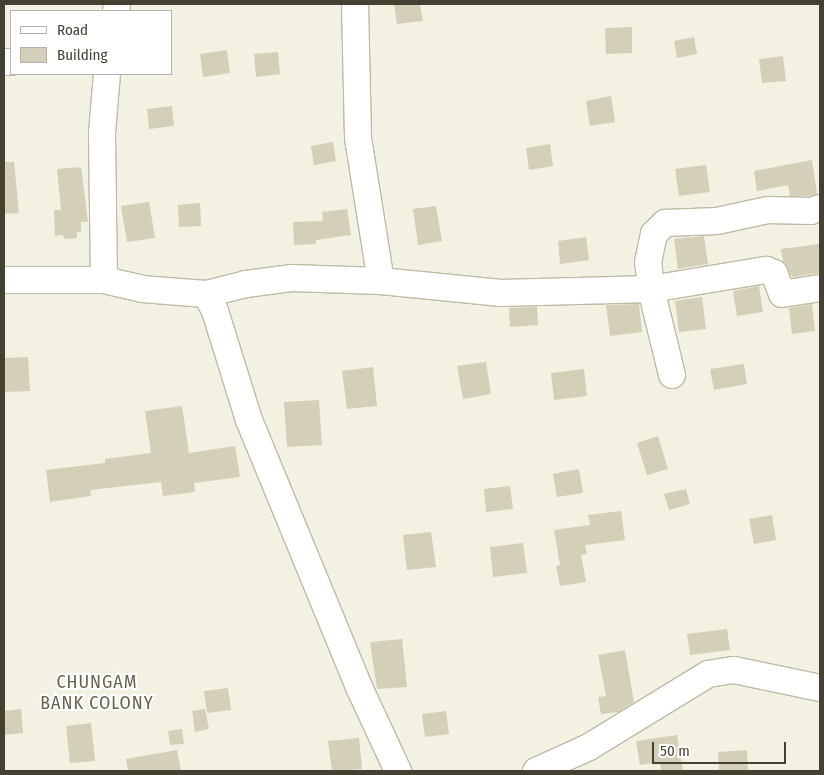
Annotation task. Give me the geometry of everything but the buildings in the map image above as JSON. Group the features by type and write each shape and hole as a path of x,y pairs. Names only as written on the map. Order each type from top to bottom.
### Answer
{"street":[{"path":"355,4 358,138 381,281"},
{"path":"104,280 102,133 107,75"},
{"path":"672,375 651,289 648,262 654,234 665,222 717,221 768,210 811,211 820,208"},
{"path":"4,280 104,280 142,289 206,294 246,284 291,278 381,281 501,292 651,289 766,270 774,273 782,294 820,288"},
{"path":"206,294 215,311 249,420 359,687 398,771"},
{"path":"536,771 589,747 708,674 734,670 820,688"}],"district":[{"name":"CHUNGAM BANK COLONY","path":"97,693"}]}
